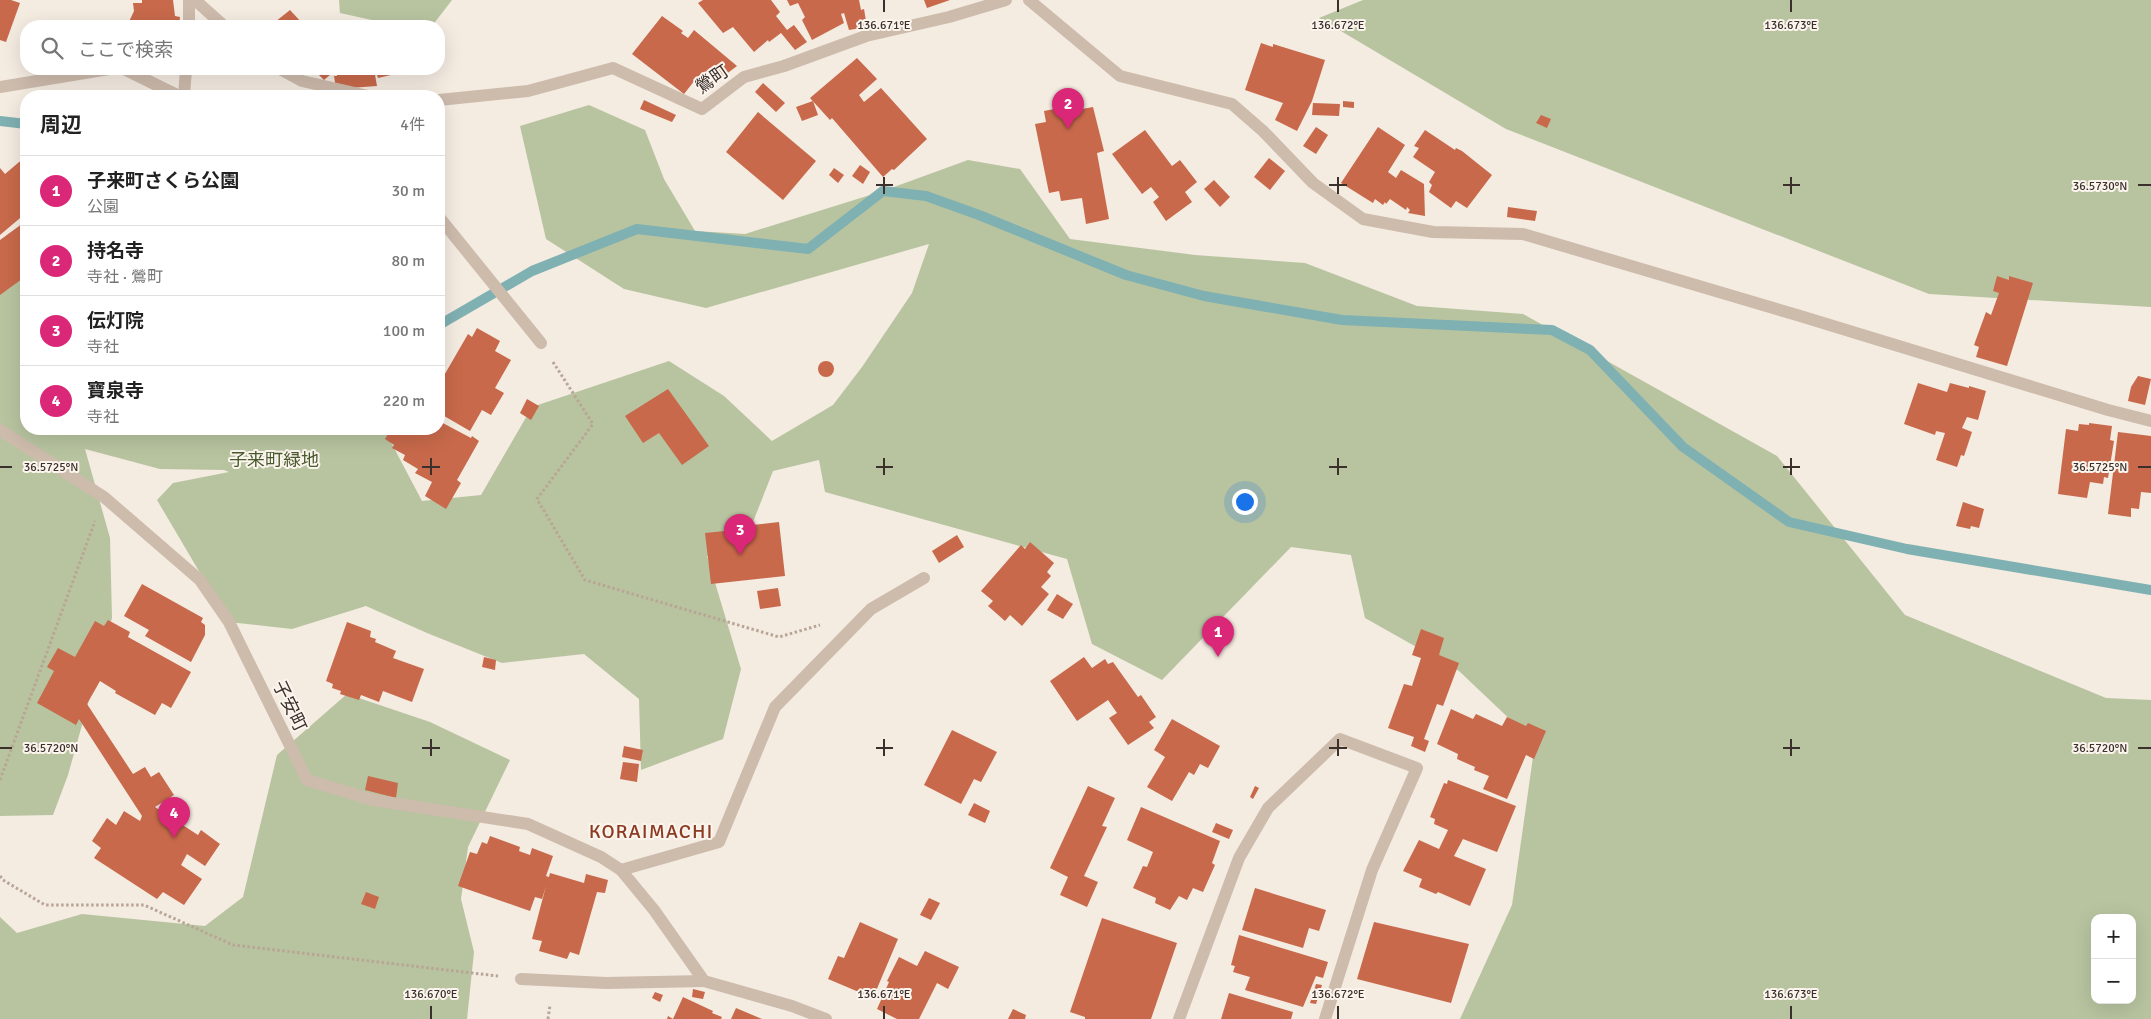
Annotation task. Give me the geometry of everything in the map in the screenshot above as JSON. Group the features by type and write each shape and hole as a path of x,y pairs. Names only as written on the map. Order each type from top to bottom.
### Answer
{"street":[{"path":"189,0 189,20"},
{"path":"195,0 217,20"},
{"name":"鶯町","path":"445,99 528,91 613,68 702,109 744,78 784,66 866,36 949,17 1006,0"},
{"path":"1029,0 1120,76 1232,104 1262,131 1313,183 1363,219 1433,232 1523,234 1787,312 2098,408 2151,421"},
{"path":"0,87 73,75"},
{"path":"136,75 167,90"},
{"path":"184,90 186,75"},
{"path":"291,75 302,81 342,90"},
{"path":"445,224 541,343"},
{"name":"子安町","path":"0,430 104,497 200,580 229,622 307,780 373,800 528,824 601,857 621,870 654,910 704,982"},
{"path":"621,870 719,842 775,707 871,609 924,578"},
{"path":"1179,1019 1238,858 1268,808 1340,739 1417,768 1372,870 1325,1019"},
{"path":"521,979 606,983 704,982 792,1006 826,1019"}],"path":[{"path":"541,343 593,424 536,499 585,580 779,637 825,623"},
{"path":"0,780 104,497"},
{"path":"0,876 3,880 45,905 144,905 233,945 521,979"}],"green space":[{"path":"339,0 452,0 437,20 372,20 340,13"},
{"path":"1363,0 2151,0 2151,307 1929,294 1506,129 1319,18"},
{"name":"子来町緑地","path":"589,105 645,130 664,179 695,231 745,234 883,191 968,160 1020,169 1070,239 1195,255 1305,263 1417,306 1523,314 1777,456 1905,615 2106,698 2151,700 2151,1019 1460,1019 1512,905 1535,743 1459,671 1365,618 1351,555 1291,547 1162,680 1092,644 1067,559 825,492 819,460 773,471 740,555 707,556 741,669 723,739 641,770 639,699 584,654 502,663 366,606 292,629 229,622 157,500 173,483 229,472 224,470 160,469 85,449 110,538 112,618 68,775 53,815 0,816 0,260 20,236 20,435 387,435 422,501 481,495 532,407 669,361 724,396 772,441 833,405 862,367 912,293 929,244 706,308 624,289 546,239 520,126"},
{"path":"347,694 430,722 510,760 468,847 461,899 474,952 467,1019 0,1019 0,917 17,933 82,914 205,926 243,897 277,755"}],"building":[{"path":"0,0 11,0 20,3 6,42 0,40"},
{"path":"142,0 173,0 175,16 180,17 180,20 130,20 134,11 133,3 142,3"},
{"path":"703,0 771,0 780,12 776,16 787,30 794,25 807,42 795,50 781,33 769,42 768,40 754,52 733,27 723,33 698,3"},
{"path":"787,0 859,0 861,10 864,9 867,27 849,30 844,13 841,14 844,23 812,40 802,20 805,17 798,3 790,6"},
{"path":"924,0 950,0 927,8"},
{"path":"290,10 299,20 278,20"},
{"path":"662,16 683,31 681,33 688,38 694,30 737,66 721,78 710,68 698,83 695,80 684,94 632,54"},
{"path":"1261,43 1273,47 1273,44 1325,60 1312,101 1297,131 1275,120 1283,103 1245,90"},
{"path":"857,58 877,79 859,95 864,102 881,88 927,139 894,170 892,169 883,177 832,118 830,120 810,98"},
{"path":"319,75 330,75 324,80"},
{"path":"375,75 377,86 336,89 334,76"},
{"path":"377,75 391,75 378,78"},
{"path":"763,83 785,103 776,112 755,92"},
{"path":"644,100 676,115 672,122 640,109"},
{"path":"813,101 818,115 802,121 796,107"},
{"path":"1343,101 1354,102 1354,108 1343,107"},
{"path":"1313,103 1340,104 1339,116 1312,115"},
{"path":"1080,104 1082,109 1093,107 1104,151 1097,153 1109,219 1086,224 1082,198 1061,201 1059,191 1049,193 1035,124 1046,122 1044,111"},
{"path":"758,112 816,161 783,200 726,152"},
{"path":"1541,115 1551,119 1547,128 1536,123"},
{"path":"1316,127 1328,135 1316,154 1303,146"},
{"path":"1378,127 1405,145 1388,172 1396,178 1401,170 1424,184 1425,216 1408,213 1410,210 1407,207 1406,210 1390,199 1383,205 1375,199 1373,203 1341,183"},
{"path":"1145,130 1172,166 1180,160 1197,182 1185,192 1192,202 1166,221 1153,202 1159,197 1151,187 1142,194 1112,154"},
{"path":"1425,130 1455,150 1456,148 1462,151 1492,175 1467,208 1456,201 1451,208 1429,192 1432,185 1429,182 1435,172 1413,157 1419,148 1414,146"},
{"path":"1269,158 1285,171 1270,190 1254,177"},
{"path":"20,161 20,218 0,235 0,168 5,174"},
{"path":"860,165 870,172 863,184 852,176"},
{"path":"834,168 844,175 838,183 829,175"},
{"path":"1214,180 1230,197 1220,207 1204,189"},
{"path":"1508,207 1537,211 1535,221 1507,217"},
{"path":"20,225 20,280 0,295 0,240"},
{"path":"1997,276 2009,280 2009,276 2033,283 2007,366 1976,357 1979,347 1974,345 1986,312 1991,315 1999,293 1993,291"},
{"path":"477,328 500,341 495,351 511,360 495,388 504,393 491,415 482,410 470,431 445,416 445,374 468,334 472,337"},
{"path":"826,361 832,363 834,369 832,375 826,377 820,375 818,369 820,363"},
{"path":"2138,376 2151,379 2145,405 2128,401 2131,387"},
{"path":"1918,383 1947,392 1950,383 1986,391 1978,420 1967,417 1962,428 1972,432 1964,456 1961,455 1957,467 1936,460 1945,433 1936,431 1935,435 1904,424"},
{"path":"668,389 709,446 682,465 659,433 643,443 625,416"},
{"path":"527,399 539,406 531,420 520,413"},
{"path":"2089,423 2112,426 2110,440 2114,441 2108,478 2104,477 2103,484 2090,482 2087,498 2058,494 2066,429 2078,431 2079,424 2089,425"},
{"path":"445,424 479,441 457,480 461,483 446,509 425,496 432,482 415,473 418,469 403,460 405,455 392,448 394,445 385,439 387,435 445,435"},
{"path":"2118,432 2151,436 2151,493 2141,492 2139,509 2131,508 2131,517 2108,514"},
{"path":"1963,502 1984,509 1979,528 1971,526 1970,529 1956,526"},
{"path":"779,522 785,576 711,584 705,533 735,530 734,527"},
{"path":"957,535 964,547 939,563 932,551"},
{"path":"1030,542 1054,563 1047,572 1051,576 1041,587 1049,594 1022,626 1010,615 1005,621 988,606 993,601 981,591 1021,545 1025,549"},
{"path":"142,584 203,618 201,622 205,625 205,635 191,662 145,636 149,630 124,616"},
{"path":"778,588 781,606 760,609 757,591"},
{"path":"1057,594 1073,604 1063,619 1047,610"},
{"path":"108,620 130,632 128,637 191,672 171,708 162,703 155,715 115,693 116,691 100,681 87,704 133,774 145,767 151,777 159,772 174,795 155,807 198,835 201,830 220,844 205,866 187,854 181,865 202,879 184,905 163,892 157,899 94,858 101,848 92,841 107,818 116,825 124,811 140,821 142,816 79,719 76,725 37,703 54,671 47,667 58,648 75,657 95,621 104,626"},
{"path":"347,622 371,631 370,637 376,639 375,642 396,651 393,658 424,669 412,702 383,691 379,702 361,695 359,700 340,694 341,691 332,688 333,684 326,681"},
{"path":"1421,629 1444,638 1439,655 1459,663 1443,706 1437,704 1424,739 1429,741 1425,752 1411,746 1414,737 1388,728 1404,684 1412,686 1421,658 1412,655"},
{"path":"484,657 496,660 495,670 482,667"},
{"path":"1084,657 1092,668 1105,659 1108,664 1113,662 1138,697 1141,695 1156,717 1149,722 1154,728 1128,745 1109,718 1117,713 1108,700 1077,721 1050,681"},
{"path":"1451,709 1473,719 1476,714 1502,726 1507,717 1526,726 1528,723 1546,731 1534,759 1526,755 1507,799 1483,789 1489,776 1474,770 1475,767 1457,759 1458,754 1437,744"},
{"path":"1172,719 1220,746 1208,768 1200,764 1194,775 1189,772 1172,801 1147,787 1165,757 1154,750"},
{"path":"952,730 997,752 981,782 974,779 961,804 924,785"},
{"path":"624,746 643,750 641,761 622,757"},
{"path":"623,762 639,764 637,782 620,779"},
{"path":"368,776 398,783 396,798 365,790"},
{"path":"1448,780 1516,806 1497,852 1463,839 1454,856 1486,869 1470,906 1438,892 1436,894 1419,887 1422,879 1403,871 1419,840 1439,849 1448,830 1434,824 1435,819 1430,817 1444,783 1447,784"},
{"path":"1088,786 1115,798 1102,826 1107,827 1084,876 1098,882 1087,907 1060,895 1068,877 1050,868"},
{"path":"1255,786 1259,788 1253,799 1250,797"},
{"path":"974,803 990,811 985,823 968,815"},
{"path":"1141,807 1220,841 1212,863 1215,865 1203,892 1193,888 1187,900 1179,896 1170,910 1155,903 1156,898 1133,888 1143,866 1147,867 1153,852 1127,840"},
{"path":"1216,823 1233,830 1229,839 1212,832"},
{"path":"490,836 520,847 519,851 530,855 532,848 553,856 546,876 549,877 550,873 584,883 586,874 608,880 605,893 597,892 579,955 570,952 567,959 539,951 542,941 532,939 546,886 542,899 535,897 530,911 458,886 470,852 477,854 482,842 487,844"},
{"path":"1255,888 1326,910 1319,931 1309,928 1303,948 1242,930"},
{"path":"366,892 379,897 375,909 361,904"},
{"path":"929,898 940,903 931,920 920,915"},
{"path":"1102,918 1177,943 1151,1019 1085,1019 1085,1017 1070,1012"},
{"path":"860,922 898,939 873,998 828,979 838,956 844,958"},
{"path":"1374,922 1469,944 1451,1003 1357,979"},
{"path":"1239,935 1328,962 1323,978 1316,976 1303,1007 1245,990 1250,977 1233,972 1235,966 1231,965"},
{"path":"925,951 959,967 948,989 937,983 919,1019 897,1019 877,1009 889,982 887,981 899,957 917,966"},
{"path":"1316,984 1322,985 1316,1004 1310,1003"},
{"path":"693,989 705,992 703,999 692,997"},
{"path":"655,992 663,995 660,1002 652,998"},
{"path":"1229,993 1293,1012 1291,1019 1221,1019"},
{"path":"683,997 722,1017 721,1019 673,1019"},
{"path":"736,1008 762,1019 731,1019"},
{"path":"1013,1009 1026,1015 1025,1019 1008,1019"}],"waterway":[{"path":"0,121 20,123"},
{"path":"445,322 532,271 637,229 808,249 883,191 926,196 979,215 1126,275 1204,296 1342,320 1552,330 1590,350 1683,447 1789,522 1907,549 2151,590"}],"place":[{"name":"持名寺","path":"1068,129"},
{"name":"伝灯院","path":"740,555"},
{"name":"子来町さくら公園","path":"1218,657"},
{"name":"寶泉寺","path":"174,838"}],"district":[{"name":"KORAIMACHI","path":"651,831"}]}
